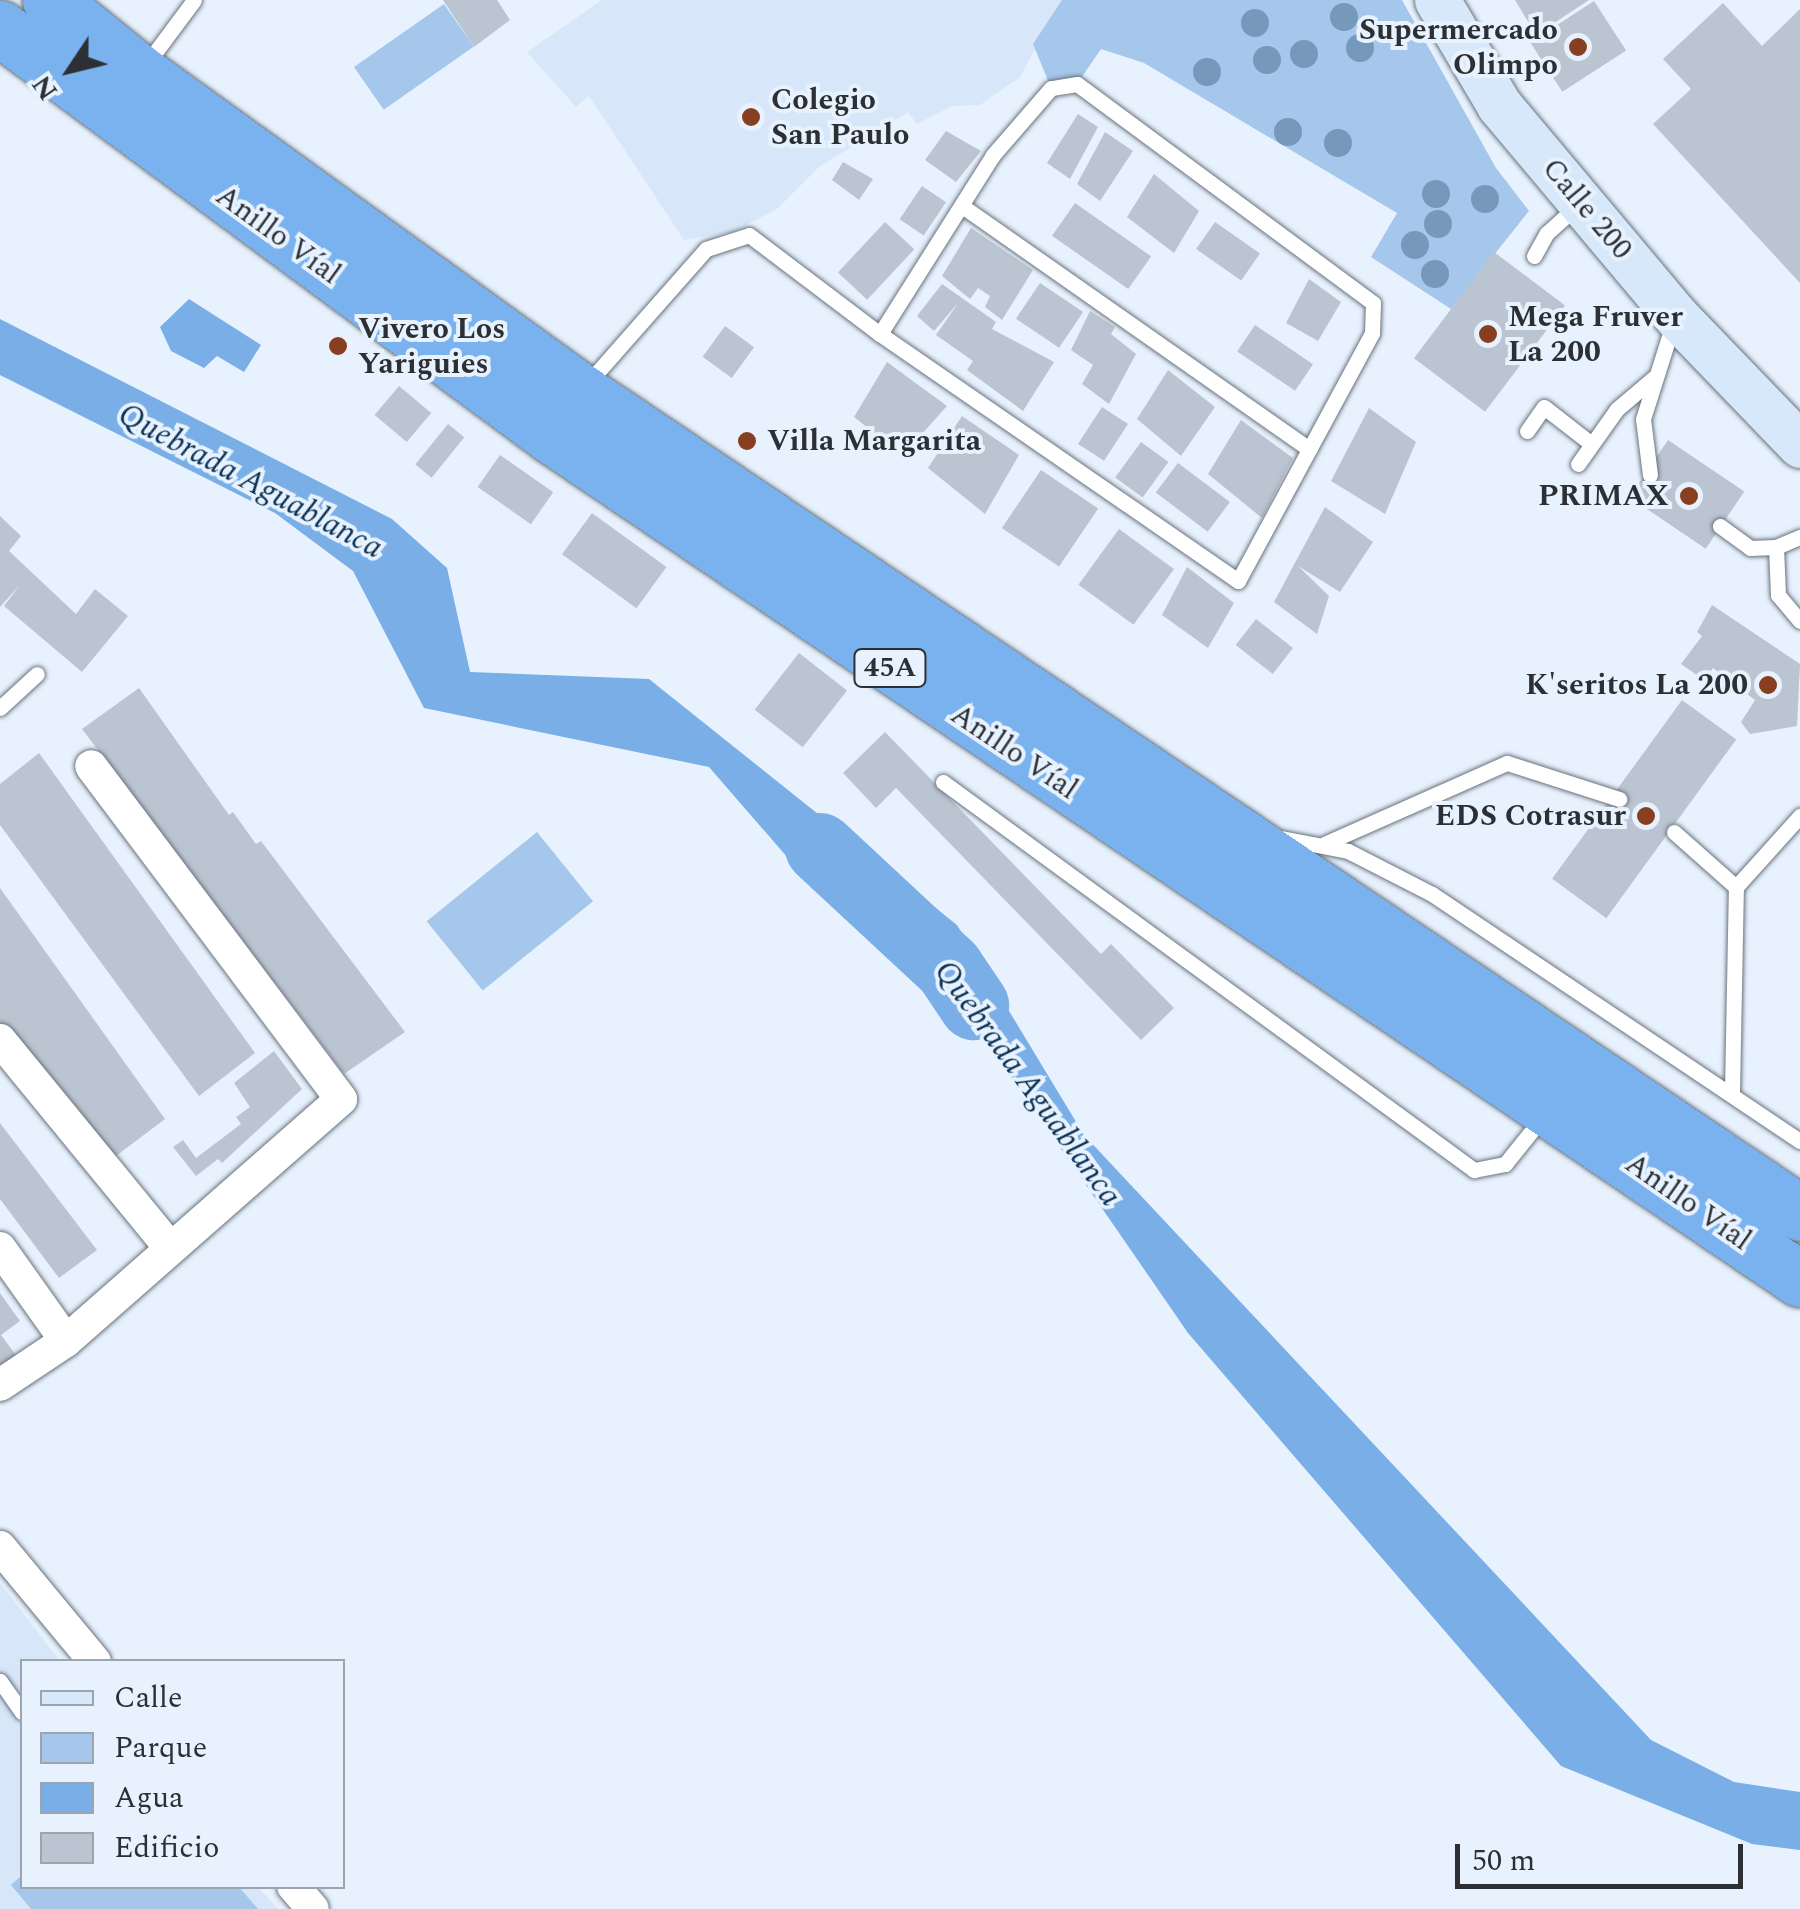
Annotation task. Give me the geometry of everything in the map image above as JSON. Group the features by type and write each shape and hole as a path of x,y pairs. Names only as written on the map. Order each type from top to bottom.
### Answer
{"highway":[{"name":"Anillo Víal","path":"50,0 140,73 580,391 1224,830 1800,1214"},
{"name":"Anillo Víal","path":"6,39 552,436 1800,1280"}],"main road":[{"name":"Calle 200","path":"1437,0 1499,105 1676,316 1800,446"}],"street":[{"path":"0,1385 66,1341 341,1099 91,766"},
{"path":"0,1040 170,1248"},
{"path":"0,1248 66,1341"},
{"path":"0,1547 93,1659"},
{"path":"296,1889 313,1909"}],"lane":[{"path":"140,73 194,0"},
{"path":"580,391 706,249 749,235 880,334 1238,581 1372,333 1374,303 1076,84 1051,88 993,155 880,334"},
{"path":"1534,256 1567,210 1581,203"},
{"path":"962,206 1309,449"},
{"path":"1650,474 1643,418 1676,316"},
{"path":"1578,464 1590,443 1656,376"},
{"path":"1527,431 1544,407 1590,443"},
{"path":"1720,526 1750,548 1776,547 1800,537"},
{"path":"1776,547 1778,595 1800,621"},
{"path":"0,708 36,674"},
{"path":"1324,844 1507,764 1619,799"},
{"path":"943,782 1474,1170 1505,1164 1551,1108"},
{"path":"1732,1091 1736,887 1800,816"},
{"path":"1224,830 1324,844 1432,894 1732,1091 1800,1141"},
{"path":"1674,832 1736,887"},
{"path":"0,1681 20,1709"}],"shaded area":[{"name":"Colegio San Paulo","path":"602,0 1062,0 1020,77 980,105 952,106 917,124 908,112 819,167 777,209 733,232 684,240 589,96 576,107 527,52"},
{"path":"0,1583 58,1659 20,1659 20,1889 260,1889 278,1909 0,1909"}],"green space":[{"path":"1062,0 1402,0 1496,168 1529,211 1451,309 1371,257 1397,213 1144,63 1101,49 1077,84 1051,88 1033,44"},
{"path":"444,4 474,47 384,110 354,67"},
{"path":"537,832 593,901 483,991 427,921"},
{"path":"20,1877 20,1889 241,1889 258,1909 31,1909 11,1885"}],"water":[{"path":"189,299 261,345 244,372 217,356 204,368 171,351 160,327"},
{"path":"0,319 392,519 447,568 470,672 649,679 957,925 1084,1135 1651,1740 1734,1782 1800,1792 1800,1850 1752,1844 1561,1766 1188,1333 902,918 794,865 709,767 424,708 353,571 275,513 0,375"}],"building":[{"path":"443,0 497,0 510,20 474,47"},
{"path":"1515,0 1589,0 1536,35"},
{"name":"Supermercado Olimpo","path":"1594,1 1626,50 1562,92 1530,42"},
{"path":"1723,3 1762,46 1800,9 1800,283 1653,124 1691,89 1663,59"},
{"path":"1078,114 1098,127 1070,179 1047,163"},
{"path":"946,131 981,151 956,182 925,160"},
{"path":"1105,132 1133,151 1100,201 1077,184"},
{"path":"843,162 873,179 859,200 832,180"},
{"path":"1154,174 1199,211 1174,253 1127,217"},
{"path":"922,186 946,202 924,235 900,219"},
{"path":"1075,203 1151,256 1128,289 1052,236"},
{"path":"885,222 914,249 867,300 838,272"},
{"path":"1215,222 1260,254 1241,281 1196,249"},
{"path":"971,228 1033,270 1002,320 985,307 990,296 978,288 970,299 942,276"},
{"name":"Mega Fruver La 200","path":"1494,252 1565,306 1485,412 1414,358"},
{"path":"1309,279 1341,302 1318,341 1286,323"},
{"path":"1040,283 1083,312 1059,348 1016,319"},
{"path":"942,284 996,322 992,329 1054,362 1023,411 967,370 973,361 936,335 959,302 934,331 917,316"},
{"path":"1090,311 1115,327 1111,334 1136,354 1109,404 1082,384 1093,365 1071,350"},
{"path":"1255,325 1313,364 1295,391 1237,352"},
{"path":"725,326 754,347 732,378 703,357"},
{"path":"887,362 947,406 903,455 854,417"},
{"path":"1168,370 1215,407 1181,456 1137,419"},
{"path":"399,386 431,413 407,442 375,415"},
{"path":"1102,407 1128,424 1104,461 1078,444"},
{"path":"1369,408 1416,442 1385,514 1331,481"},
{"path":"962,416 1019,455 985,514 928,468"},
{"path":"1241,420 1293,458 1262,518 1208,474"},
{"path":"448,424 464,437 432,478 415,464"},
{"name":"PRIMAX","path":"1668,440 1744,491 1706,549 1629,497"},
{"path":"1141,442 1169,462 1143,498 1115,478"},
{"path":"500,455 553,492 531,524 478,487"},
{"path":"1178,463 1230,502 1208,532 1156,493"},
{"path":"1041,470 1098,509 1059,567 1002,528"},
{"path":"1325,507 1373,542 1340,592 1298,566 1329,596 1317,634 1274,602"},
{"path":"592,513 666,567 636,608 562,554"},
{"path":"0,516 21,536 9,551 76,614 95,589 128,616 82,672 4,606 20,585 0,607"},
{"path":"1119,529 1174,569 1133,625 1078,585"},
{"path":"1187,567 1234,603 1208,648 1162,615"},
{"path":"1712,605 1800,664 1797,726 1750,734 1741,722 1755,700 1713,668 1704,680 1681,664 1702,636 1697,632"},
{"path":"1256,619 1293,648 1273,674 1236,645"},
{"path":"799,653 847,691 803,747 755,710"},
{"path":"139,688 229,815 233,812 256,844 261,841 405,1032 344,1074 82,729"},
{"name":"EDS Cotrasur","path":"1682,700 1736,739 1606,918 1552,879"},
{"path":"885,732 1101,954 1111,944 1174,1008 1141,1040 896,788 876,808 843,773"},
{"path":"39,753 255,1053 199,1096 0,825 0,784"},
{"path":"0,888 165,1119 104,1165 0,1023"},
{"path":"274,1051 302,1089 222,1163 218,1159 196,1176 173,1147 183,1140 196,1158 241,1124 236,1117 250,1107 234,1083"},
{"path":"0,1123 97,1250 59,1278 0,1199"},
{"path":"0,1293 20,1321 1,1335 18,1358 0,1372"}],"waterway":[{"name":"Quebrada Aguablanca","path":"820,848 949,968 974,1005"}],"place":[{"name":"Supermercado Olimpo","path":"1578,47"},
{"name":"Colegio San Paulo","path":"751,117"},
{"name":"Mega Fruver La 200","path":"1488,334"},
{"name":"Vivero Los Yariguies","path":"338,346"},
{"name":"Villa Margarita","path":"747,441"},
{"name":"PRIMAX","path":"1689,496"},
{"name":"K'seritos La 200","path":"1768,685"},
{"name":"EDS Cotrasur","path":"1646,816"}]}
